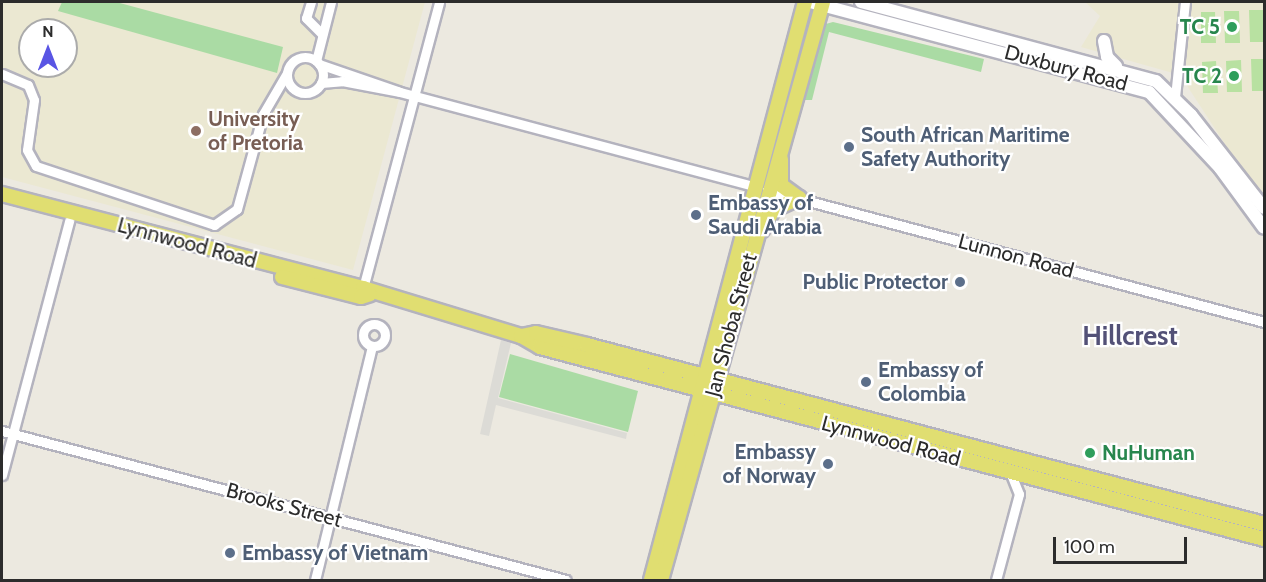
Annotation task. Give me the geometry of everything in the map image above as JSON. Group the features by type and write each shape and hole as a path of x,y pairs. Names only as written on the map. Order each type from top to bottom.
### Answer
{"main road":[{"name":"Jan Shoba Street","path":"710,377 751,249 760,188 805,2"},
{"name":"Duxbury Road","path":"861,2 1090,60 1147,77 1175,97 1264,208"},
{"path":"760,188 780,141 818,3"},
{"name":"Duxbury Road","path":"818,3 1135,86 1166,106 1264,228"},
{"path":"1104,41 1107,57 1119,68"},
{"path":"1044,61 1090,60 1098,70 1135,86"},
{"path":"751,249 773,210 799,198 781,185 780,141"},
{"name":"Jan Shoba Street","path":"651,580 710,377 745,227 760,188"},
{"name":"Lynnwood Road","path":"2,194 521,336 540,347 1011,474 1264,539"},
{"name":"Lynnwood Road","path":"2,203 365,293"},
{"name":"Lynnwood Road","path":"521,336 544,334 1264,524"},
{"name":"Jan Shoba Street","path":"661,580 706,392"}],"street":[{"path":"311,2 306,18 322,34"},
{"path":"275,96 297,91 311,92 321,83 317,63 331,2"},
{"path":"365,293 439,2"},
{"path":"1175,97 1183,50 1180,14 1185,2"},
{"path":"2,74 28,85 34,100 27,150 36,166 213,225 237,209 263,114 287,73 297,60 317,63"},
{"name":"Lunnon Road","path":"317,63 414,96 1264,322"},
{"path":"287,73 297,91"},
{"name":"Lunnon Road","path":"321,83 342,81 400,92"},
{"path":"2,475 69,221"},
{"path":"315,580 372,346"},
{"name":"Brooks Street","path":"2,431 566,580"},
{"path":"1011,474 1019,494"},
{"path":"996,580 1019,494 1036,480"}],"shaded area":[{"name":"University of Pretoria","path":"2,2 425,2 353,270 2,177"},
{"path":"1085,2 1264,2 1264,204 1180,75 1081,47 1100,16"},
{"path":"501,340 511,343 498,398 627,433 626,439 496,405 489,436 480,434"}],"green space":[{"path":"62,2 116,2 283,47 277,73 58,11"},
{"path":"1249,10 1264,10 1264,42 1250,42"},
{"name":"TC 5","path":"1224,11 1239,11 1240,43 1225,43"},
{"path":"1201,12 1215,12 1216,43 1201,43"},
{"path":"833,22 984,59 981,72 829,32 812,100 803,100 798,96 822,25"},
{"path":"1251,59 1264,59 1264,91 1252,91"},
{"name":"TC 2","path":"1241,60 1242,92 1227,92 1226,61"},
{"path":"1216,61 1218,93 1203,93 1202,62"},
{"path":"510,354 638,391 628,432 499,397"}],"place":[{"name":"TC 5","path":"1232,27"},
{"name":"TC 2","path":"1234,76"},
{"name":"University of Pretoria","path":"196,131"},
{"name":"South African Maritime Safety Authority","path":"849,147"},
{"name":"Embassy of Saudi Arabia","path":"696,215"},
{"name":"Public Protector","path":"960,282"},
{"name":"Embassy of Colombia","path":"866,382"},
{"name":"NuHuman","path":"1090,453"},
{"name":"Embassy of Norway","path":"828,464"},
{"name":"Embassy of Vietnam","path":"230,553"}],"district":[{"name":"Hillcrest","path":"1130,336"}]}
